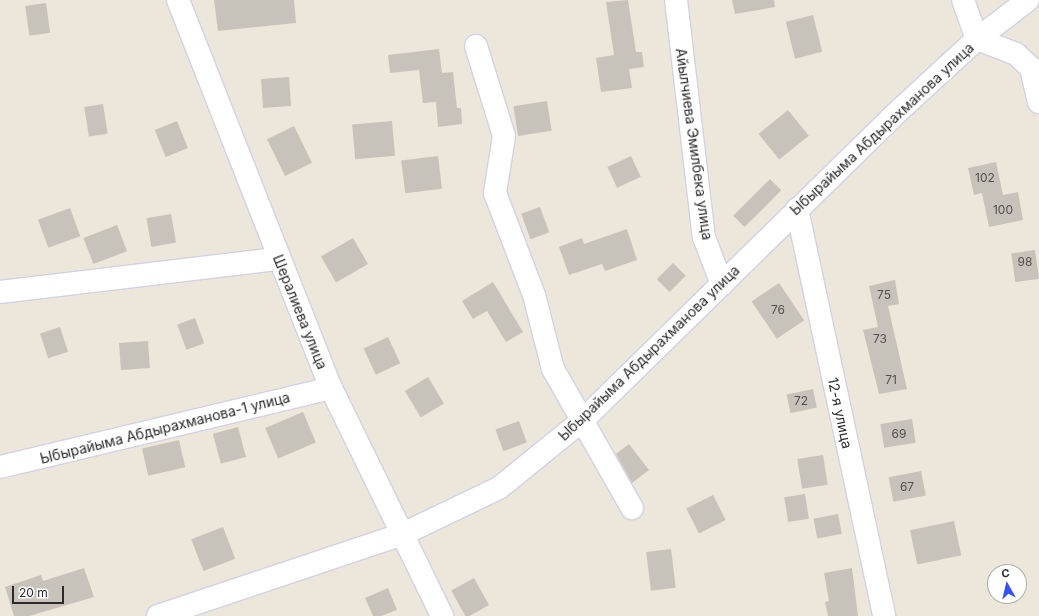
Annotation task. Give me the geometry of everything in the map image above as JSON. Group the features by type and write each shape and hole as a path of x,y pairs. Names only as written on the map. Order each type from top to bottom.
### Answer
{"street":[{"name":"Шералиева улица","path":"178,0 278,259 330,388 442,616"},
{"name":"Айылчиева Эмилбека улица","path":"676,0 704,237 722,285"},
{"path":"963,0 967,16 977,39 1016,54 1031,68 1039,102"},
{"name":"Ыбырайыма Абдырахманова улица","path":"158,616 403,534 499,488 582,420 722,285 797,209 977,39 1028,0"},
{"path":"476,46 504,136 495,193 534,295 553,369 632,508"},
{"name":"12-я улица","path":"797,209 884,616"},
{"path":"0,292 278,259"},
{"name":"Ыбырайыма Абдырахманова-1 улица","path":"0,467 330,388"}],"building":[{"path":"214,0 294,0 296,23 218,31"},
{"path":"628,0 636,52 642,52 644,67 629,69 632,88 601,92 596,58 614,55 606,2"},
{"path":"732,0 774,0 775,7 735,14"},
{"path":"46,3 50,33 29,36 25,6"},
{"path":"813,15 822,52 795,59 786,22"},
{"path":"439,49 442,73 453,72 457,108 461,108 462,124 438,127 436,102 423,103 419,70 390,73 388,55"},
{"path":"289,77 291,106 263,108 261,79"},
{"path":"547,101 552,131 518,136 513,106"},
{"path":"103,104 108,134 89,137 84,107"},
{"path":"788,110 809,136 779,160 758,134"},
{"path":"177,121 188,148 166,157 155,130"},
{"path":"392,121 395,156 355,159 352,124"},
{"path":"294,126 312,163 285,176 267,139"},
{"path":"438,156 442,189 405,193 401,161"},
{"path":"631,156 641,177 617,188 607,167"},
{"path":"996,162 1003,195 1018,192 1023,220 989,227 982,193 974,195 968,168"},
{"path":"770,179 781,190 745,227 733,216"},
{"path":"540,207 549,232 530,239 521,214"},
{"path":"70,208 80,236 48,248 38,220"},
{"path":"171,214 176,243 151,247 146,218"},
{"path":"117,225 127,251 93,264 83,238"},
{"path":"627,229 637,260 605,271 602,264 569,275 559,247 582,238 584,244"},
{"path":"353,238 368,264 336,282 321,256"},
{"path":"1035,250 1039,279 1015,282 1011,253"},
{"path":"673,263 686,276 669,292 657,279"},
{"path":"895,280 899,304 888,306 907,389 879,394 863,330 878,327 869,286"},
{"path":"493,282 523,332 506,342 487,311 473,319 462,301"},
{"path":"779,283 804,320 777,339 752,301"},
{"path":"195,318 204,343 186,350 177,324"},
{"path":"60,327 68,352 48,358 40,333"},
{"path":"388,337 400,363 376,375 364,348"},
{"path":"148,341 150,368 121,370 119,343"},
{"path":"428,377 444,404 421,417 405,391"},
{"path":"813,389 817,408 791,413 787,395"},
{"path":"303,412 316,442 278,458 265,428"},
{"path":"912,419 916,443 884,448 880,424"},
{"path":"519,421 527,443 503,451 496,430"},
{"path":"238,427 246,457 221,464 213,434"},
{"path":"179,440 185,467 148,476 142,449"},
{"path":"629,444 649,470 632,483 616,454"},
{"path":"823,455 828,485 802,489 797,459"},
{"path":"921,471 926,496 893,502 889,477"},
{"path":"805,494 809,519 788,522 784,497"},
{"path":"713,495 726,520 699,534 686,509"},
{"path":"838,514 842,534 817,538 813,519"},
{"path":"954,521 961,555 917,565 910,530"},
{"path":"223,527 235,559 203,571 191,539"},
{"path":"671,549 676,588 651,591 646,552"},
{"path":"84,568 94,597 29,616 14,616 5,587 41,575 43,581"},
{"path":"852,568 858,616 828,616 825,602 829,601 824,573"},
{"path":"474,578 489,605 469,616 465,616 451,591"},
{"path":"388,588 397,610 381,616 373,616 365,598"}]}
